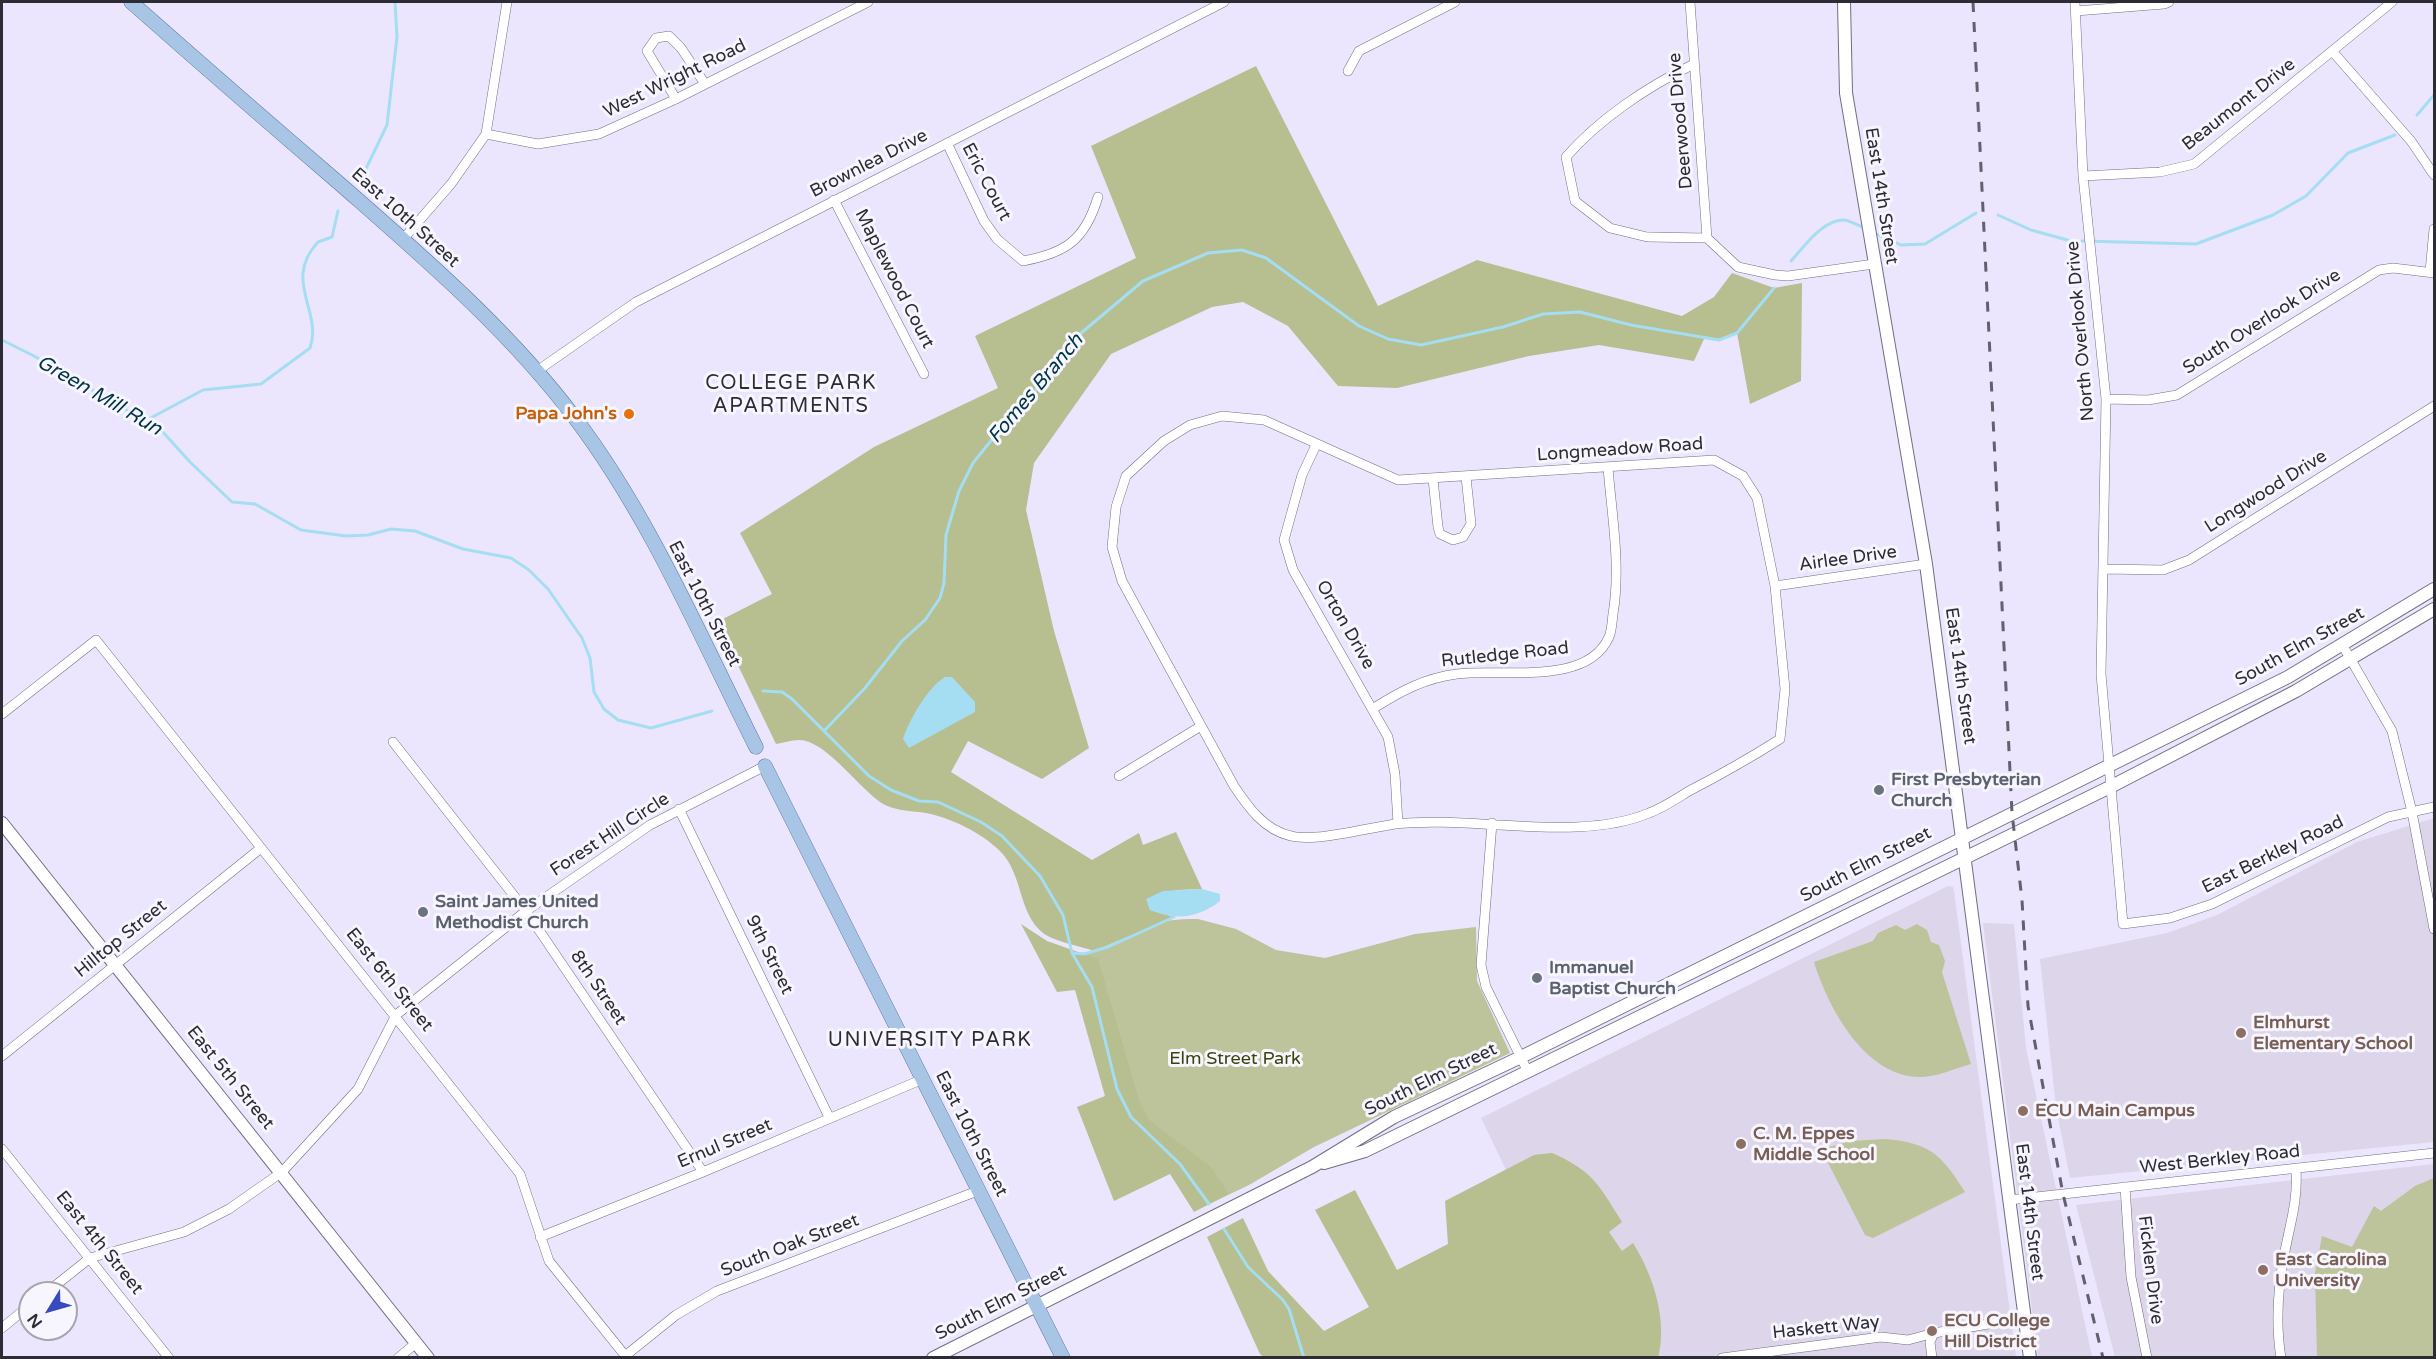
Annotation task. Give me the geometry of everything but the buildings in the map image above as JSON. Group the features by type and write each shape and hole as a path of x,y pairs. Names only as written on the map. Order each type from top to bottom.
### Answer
{"main road":[{"name":"East 10th Street","path":"131,2 404,238 496,327 537,371 575,418 620,485 655,548 756,747"},
{"name":"East 10th Street","path":"765,766 1063,1358"}],"street":[{"path":"404,238 451,184 486,134 507,2"},
{"name":"West Wright Road","path":"486,134 538,144 598,134 676,99 868,2"},
{"name":"Brownlea Drive","path":"537,371 636,302 1224,2"},
{"path":"1348,71 1359,51 1455,2"},
{"name":"Deerwood Drive","path":"1690,2 1692,65 1707,238"},
{"name":"East 14th Street","path":"1844,2 1846,93 1926,564 2030,1358"},
{"path":"2076,6 2169,2"},
{"name":"Beaumont Drive","path":"2083,176 2160,172 2194,164 2392,2"},
{"name":"North Overlook Drive","path":"2076,6 2083,176 2106,399 2101,674 2123,924"},
{"path":"676,99 647,51 656,39 669,36 681,48 705,84"},
{"path":"2333,52 2411,141 2434,175"},
{"path":"1692,65 1668,77 1586,134 1566,157 1575,201 1610,228 1647,237 1707,238 1738,267 1775,275 1788,276 1874,264"},
{"name":"Eric Court","path":"947,143 984,220 997,239 1023,261 1049,256 1074,242 1091,220 1098,197"},
{"name":"Maplewood Court","path":"834,200 924,374"},
{"path":"2432,272 2434,229"},
{"name":"South Overlook Drive","path":"2106,399 2148,400 2177,395 2379,270 2393,268 2432,272"},
{"name":"Longwood Drive","path":"2104,569 2163,570 2189,560 2434,406"},
{"name":"Longmeadow Road","path":"1222,416 1264,420 1398,480 1433,479 1714,460 1743,476 1757,498 1776,586 1785,689 1780,738 1752,757 1648,814 1594,827 1492,823 1398,824 1316,836 1291,836 1271,828 1254,815 1234,786 1122,581 1112,547 1116,507 1126,476 1164,441 1190,425 1222,416"},
{"name":"Orton Drive","path":"1316,445 1302,476 1284,540 1293,570 1388,736 1395,774 1398,824"},
{"name":"Rutledge Road","path":"1374,708 1415,683 1458,674 1518,674 1562,669 1592,660 1609,637 1618,585 1608,468"},
{"path":"1433,479 1440,534 1453,540 1463,537 1471,524 1466,477"},
{"name":"Airlee Drive","path":"1776,586 1926,564"},
{"name":"South Elm Street","path":"933,1358 1312,1167 1358,1136 1394,1117 1521,1057 1847,894 2232,706 2343,646 2434,590"},
{"name":"South Elm Street","path":"1312,1167 1365,1152 2110,787 2352,661 2434,609"},
{"name":"East 6th Street","path":"2,714 96,640 520,1174 549,1261 626,1357"},
{"path":"2343,646 2392,730 2412,812 2434,929"},
{"path":"2232,706 2240,720"},
{"path":"1119,776 1201,726"},
{"name":"8th Street","path":"393,741 526,910 703,1172"},
{"name":"East 10th Street","path":"756,747 765,766"},
{"name":"Forest Hill Circle","path":"61,1281 90,1258 184,1232 229,1209 282,1172 358,1089 396,1015 526,910 679,808 765,766"},
{"name":"East Berkley Road","path":"2123,924 2170,918 2212,904 2388,818 2434,807"},
{"name":"9th Street","path":"679,808 829,1117"},
{"name":"East 5th Street","path":"2,823 428,1358"},
{"path":"1492,823 1481,965 1486,987 1528,1072"},
{"name":"Hilltop Street","path":"2,1056 261,848"},
{"path":"1847,894 1856,912"},
{"path":"1741,948 1749,962"},
{"path":"1602,1015 1610,1032"},
{"name":"Ernul Street","path":"540,1237 703,1172 923,1079"},
{"path":"1394,1117 1401,1134"},
{"path":"1358,1136 1365,1152"},
{"name":"East 4th Street","path":"2,1149 169,1358"},
{"name":"West Berkley Road","path":"2010,1200 2434,1154"},
{"path":"2281,1358 2277,1307 2284,1256 2296,1205 2295,1168"},
{"name":"Ficklen Drive","path":"2125,1187 2131,1277 2147,1358"},
{"name":"South Oak Street","path":"626,1357 676,1315 717,1291 980,1190"},
{"path":"2,1328 18,1315"},
{"name":"Haskett Way","path":"1722,1358 1881,1337 1908,1340 1934,1332 2025,1318"},
{"path":"1932,1358 1930,1342 1934,1332"},
{"path":"398,1358 416,1343"}],"shaded area":[{"name":"Elmhurst Elementary School","path":"2434,818 2434,1142 2070,1178 2056,1107 2040,959 2167,933 2217,915 2357,842"},
{"name":"C. M. Eppes Middle School","path":"1948,886 1953,887 1954,891 2016,1357 1607,1357 1506,1170 1481,1118"},
{"name":"ECU Main Campus","path":"1983,923 2014,924 2026,1048 2092,1357 2038,1357"},
{"name":"East Carolina University","path":"2434,1164 2434,1357 2115,1357 2076,1205"}],"green space":[{"path":"1256,66 1378,306 1477,260 1682,316 1714,297 1732,273 1774,288 1802,283 1801,381 1750,404 1737,333 1719,340 1704,339 1694,361 1599,345 1529,356 1397,388 1338,386 1288,326 1243,302 1212,307 1111,354 1034,463 1026,510 1054,631 1089,748 1042,779 968,741 951,772 1092,860 1139,833 1143,845 1176,832 1202,889 1177,890 1147,899 1150,910 1174,917 1094,951 1060,941 1043,933 1029,915 1013,870 1007,860 983,837 945,818 885,805 832,757 810,742 796,740 776,744 717,622 772,594 740,533 874,447 998,388 975,336 1136,258 1091,146"},
{"name":"Elm Street Park","path":"1198,919 1236,929 1276,950 1325,958 1415,934 1476,927 1477,981 1510,1053 1314,1147 1249,1185 1209,1204 1157,1143 1072,953 1105,948 1161,922"},
{"path":"1021,924 1047,941 1098,959 1140,1104 1150,1121 1210,1166 1229,1194 1194,1212 1170,1174 1114,1201 1077,1107 1105,1096 1075,990 1057,992"},
{"path":"1917,924 1927,930 1931,942 1939,945 1945,961 1942,972 1971,1064 1927,1077 1901,1074 1883,1066 1867,1053 1840,1019 1829,1000 1814,962 1873,941 1878,933 1896,925 1905,930"},
{"path":"1885,1139 1913,1144 1933,1153 1949,1168 1965,1192 1873,1238 1865,1235 1821,1149 1852,1141"},
{"path":"1552,1153 1577,1166 1594,1180 1622,1222 1609,1232 1622,1251 1633,1243 1647,1269 1660,1313 1661,1343 1658,1358 1264,1357 1260,1354 1207,1237 1243,1218 1268,1271 1324,1331 1369,1307 1315,1210 1355,1190 1397,1270 1448,1244 1445,1201 1534,1155"},
{"path":"2434,1178 2434,1357 2317,1357 2315,1273 2322,1236 2352,1247 2374,1206 2381,1211 2415,1186"}],"water":[{"path":"945,677 952,677 975,702 975,712 909,748 903,739 910,723 932,688"},
{"path":"1202,889 1220,894 1220,901 1212,907 1187,916 1169,916 1150,910 1146,899 1163,891"}],"waterway":[{"path":"362,177 387,125 397,37 395,2"},
{"name":"Fomes Branch","path":"2417,115 2434,95"},
{"name":"Fomes Branch","path":"2082,241 2196,244 2273,215 2306,196 2348,153 2395,135"},
{"path":"145,421 203,390 261,384 310,348 313,334 312,321 305,296 303,270 308,256 318,242 332,237 338,211"},
{"name":"Fomes Branch","path":"1872,232 1901,245 1925,244 1976,213"},
{"name":"Fomes Branch","path":"1998,215 2031,230 2071,241"},
{"name":"Fomes Branch","path":"1791,261 1814,235 1836,221 1852,222 1866,229"},
{"name":"Fomes Branch","path":"824,731 865,688 902,641 925,620 940,598 944,583 946,535 959,491 973,463 1002,427 1026,404 1068,344 1143,281 1208,253 1242,250 1266,258 1359,326 1388,339 1421,345 1503,327 1543,314 1580,312 1631,325 1719,340 1737,333 1774,288"},
{"name":"Green Mill Run","path":"2,340 34,356 162,431 190,462 232,502 255,504 301,530 346,536 368,535 391,529 415,531 463,549 511,558 529,570 548,589 582,638 590,658 594,692 604,709 618,720 651,728 712,711"},
{"name":"Green Mill Run","path":"763,691 782,692 792,699 869,776 891,790 919,801 938,802 981,822 1002,836 1040,876 1063,915 1072,953 1092,987 1117,1089 1131,1117 1180,1164 1209,1204"},
{"path":"1072,953 1084,954 1108,947 1174,917"},
{"name":"Green Mill Run","path":"1224,1229 1248,1267 1282,1299 1289,1309 1304,1358"}],"railway":[{"path":"1973,2 2012,813 2022,900 2028,1006 2063,1194 2103,1358"}],"place":[{"name":"Papa John's","path":"629,414"},
{"name":"First Presbyterian Church","path":"1879,790"},
{"name":"Saint James United Methodist Church","path":"423,912"},
{"name":"Immanuel Baptist Church","path":"1537,978"},
{"name":"Elmhurst Elementary School","path":"2241,1033"},
{"name":"ECU Main Campus","path":"2023,1111"},
{"name":"C. M. Eppes Middle School","path":"1741,1144"},
{"name":"East Carolina University","path":"2263,1270"},
{"name":"ECU College Hill District","path":"1932,1331"}],"district":[{"name":"COLLEGE PARK APARTMENTS","path":"791,396"},
{"name":"UNIVERSITY PARK","path":"930,1041"}]}
